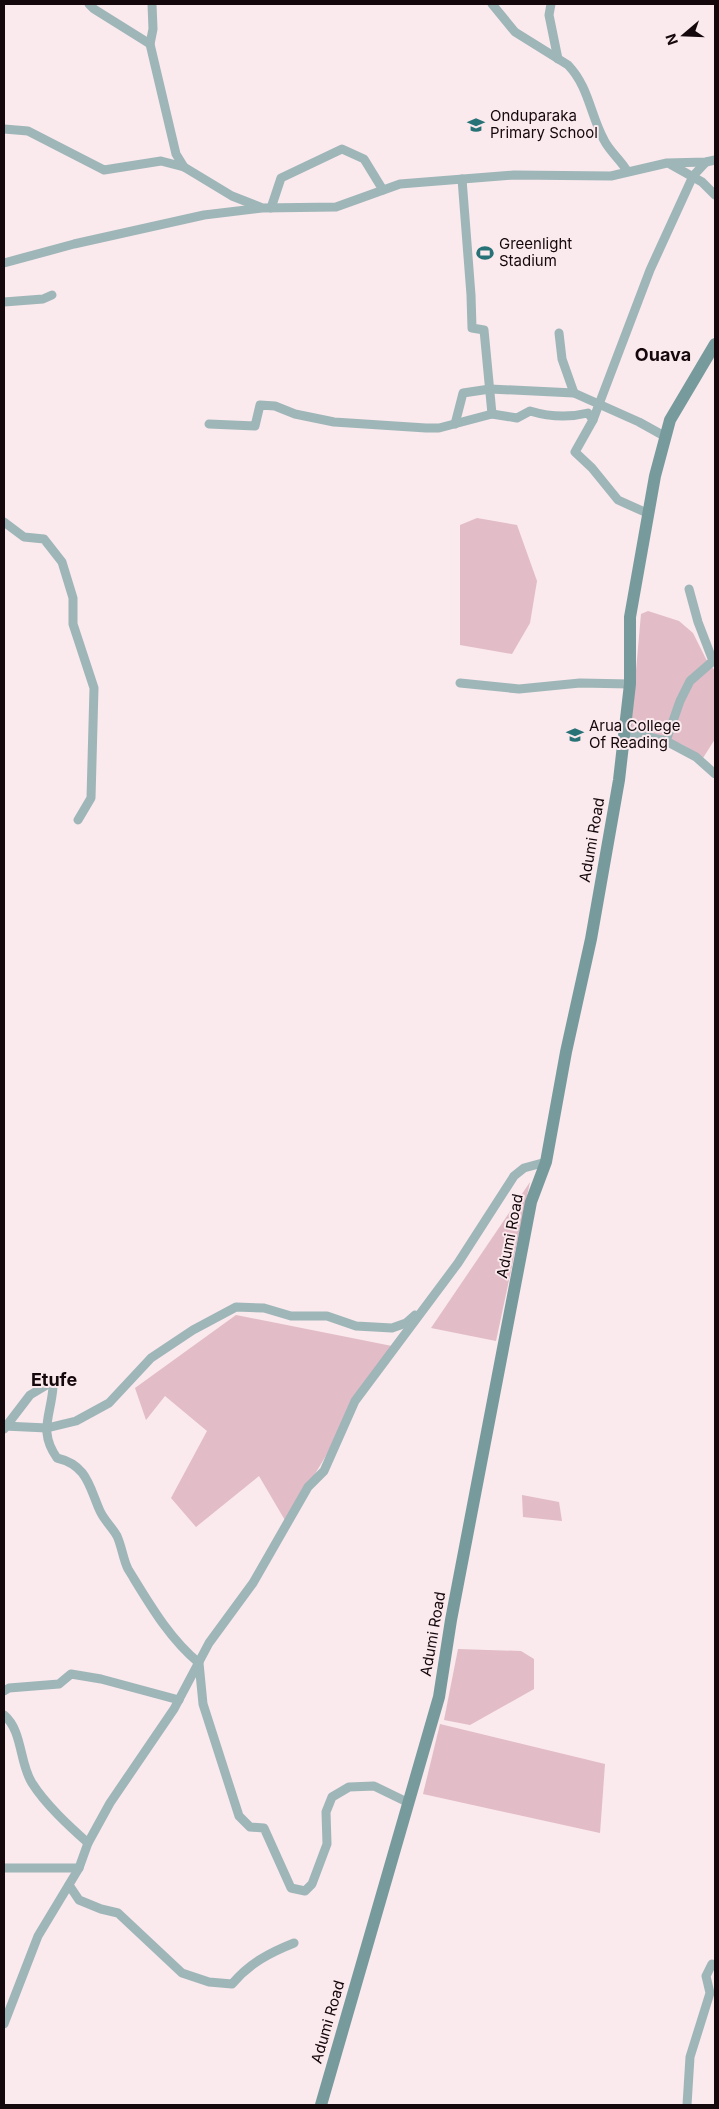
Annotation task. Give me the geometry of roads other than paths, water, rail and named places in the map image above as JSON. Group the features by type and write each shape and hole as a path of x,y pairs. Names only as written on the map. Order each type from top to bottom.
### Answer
{"main road":[{"name":"Adumi Road","path":"321,2105 439,1697 451,1620 504,1353 531,1202 546,1162 566,1052 590,945 619,780 630,684 630,617 647,513 670,420 715,344"}],"street":[{"path":"89,4 150,44"},
{"path":"152,4 153,29 150,44 176,154 184,167"},
{"path":"492,4 516,32 568,64 581,80 604,141 627,171"},
{"path":"551,4 549,15 558,59"},
{"path":"4,129 28,131 104,170 161,161 184,167 232,196 267,208"},
{"path":"267,208 281,178 342,150 364,159 383,190"},
{"path":"4,263 74,244 204,215 267,208 336,207 400,184 514,175 611,176 667,163 711,161"},
{"path":"647,513 618,500 592,468 575,452 600,404 616,354 650,270 692,176 711,161"},
{"path":"667,163 692,176 715,194"},
{"path":"462,178 472,328 484,330 492,414"},
{"path":"4,302 43,299 52,294"},
{"path":"559,333 562,359 574,393"},
{"path":"455,424 464,392 490,390 574,393 666,437"},
{"path":"209,424 256,426 260,405 275,406 295,414 334,422 426,428 439,428 492,414 517,418 530,411 545,416 571,417 588,413 593,420"},
{"path":"4,522 24,538 44,539 62,562 73,598 74,624 94,688 91,798 78,820"},
{"path":"666,742 680,701 690,681 713,661 698,622 689,589"},
{"path":"460,683 519,689 580,683 630,684"},
{"path":"625,731 666,742 696,757 715,774"},
{"path":"4,2024 38,1936 79,1868 88,1843 110,1803 178,1700 209,1643 253,1583 308,1487 324,1471 356,1401 458,1263 514,1176 524,1168 546,1162"},
{"path":"4,1427 47,1428 76,1421 108,1403 151,1358 193,1330 236,1307 264,1308 291,1316 327,1316 356,1326 392,1328 406,1323 426,1305"},
{"path":"4,1427 30,1395 50,1383 53,1387 53,1392 47,1428 48,1445 57,1458 68,1460 84,1474 96,1496 100,1511 117,1537 127,1567 158,1619 181,1648 198,1663 203,1704 239,1816 250,1827 264,1828 291,1888 305,1891 312,1884 327,1844 326,1812 332,1796 349,1787 374,1786 409,1803"},
{"path":"4,1691 9,1688 59,1684 71,1674 101,1679 178,1700"},
{"path":"4,1715 18,1739 24,1764 32,1783 65,1823 88,1843"},
{"path":"4,1868 79,1868"},
{"path":"69,1885 80,1900 101,1909 118,1913 182,1973 209,1982 232,1984 247,1967 268,1954 294,1943"},
{"path":"688,2105 690,2057 710,1992 706,1976 712,1964 715,1965"}],"place":[{"name":"Onduparaka Primary School","path":"476,125"},
{"name":"Greenlight Stadium","path":"485,253"},
{"name":"Arua College Of Reading","path":"575,735"}],"district":[{"name":"Ouava","path":"663,355"},
{"name":"Etufe","path":"54,1380"}]}
